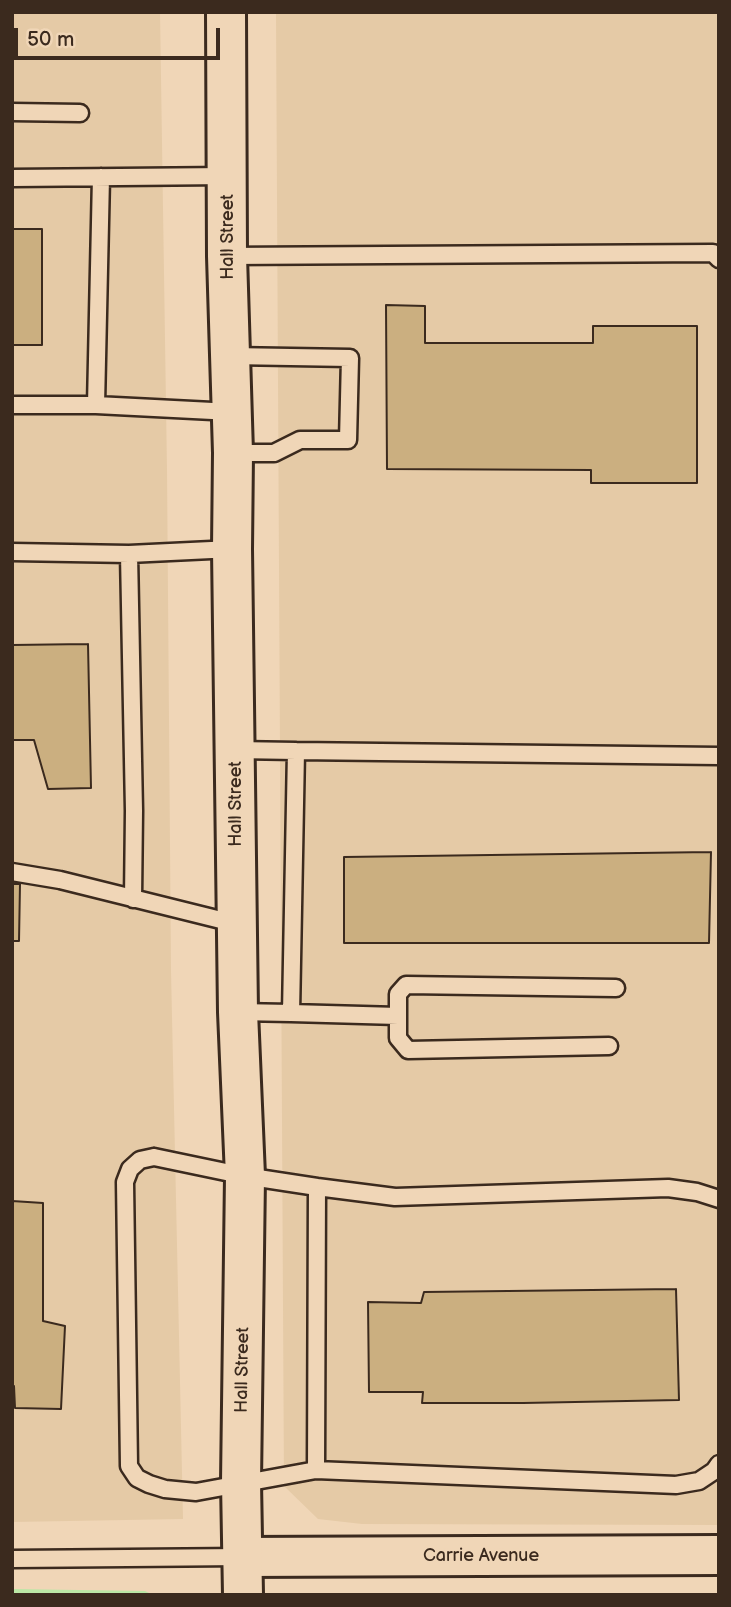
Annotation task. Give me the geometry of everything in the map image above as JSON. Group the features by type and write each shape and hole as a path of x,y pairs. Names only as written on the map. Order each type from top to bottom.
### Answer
{"main road":[{"name":"Hall Street","path":"226,12 238,1012 245,1176 243,1595"},
{"name":"Carrie Avenue","path":"243,1557 719,1555"}],"lane":[{"path":"12,112 80,113"},
{"path":"12,178 228,176"},
{"path":"96,405 101,177"},
{"path":"227,256 713,253 719,259"},
{"path":"231,356 350,358 348,440 300,440 274,453 233,453"},
{"path":"12,405 96,405 232,412"},
{"path":"12,552 129,554 232,549"},
{"path":"129,554 133,898"},
{"path":"236,750 719,756"},
{"path":"292,1013 296,751"},
{"path":"12,872 60,880 237,924"},
{"path":"609,1046 408,1050 398,1038 398,993 406,985 616,988"},
{"path":"238,1012 398,1016"},
{"path":"719,1199 697,1192 668,1188 395,1197 245,1176 154,1157 140,1160 130,1169 125,1182 129,1466 137,1478 149,1484 165,1489 196,1492 316,1470 676,1485 699,1481 719,1464"},
{"path":"316,1470 317,1186"},
{"path":"12,1559 243,1557"}],"shaded area":[{"path":"12,12 160,12 171,971 183,1519 12,1522"},
{"path":"276,12 719,12 719,1525 362,1524 318,1519 284,1486"}],"green space":[{"path":"12,1589 145,1591 153,1595 12,1595"}],"building":[{"path":"12,229 42,229 42,345 12,345"},
{"path":"386,305 425,306 425,343 593,343 593,326 697,326 697,483 591,483 591,470 387,469"},
{"path":"88,644 91,788 48,789 34,740 12,740 12,645"},
{"path":"711,852 709,943 344,943 344,857"},
{"path":"12,884 20,884 19,941 12,941"},
{"path":"12,1201 43,1203 43,1321 65,1326 61,1409 15,1408 12,1386"},
{"path":"676,1289 679,1400 422,1403 423,1392 369,1392 368,1302 421,1303 424,1292"}]}
